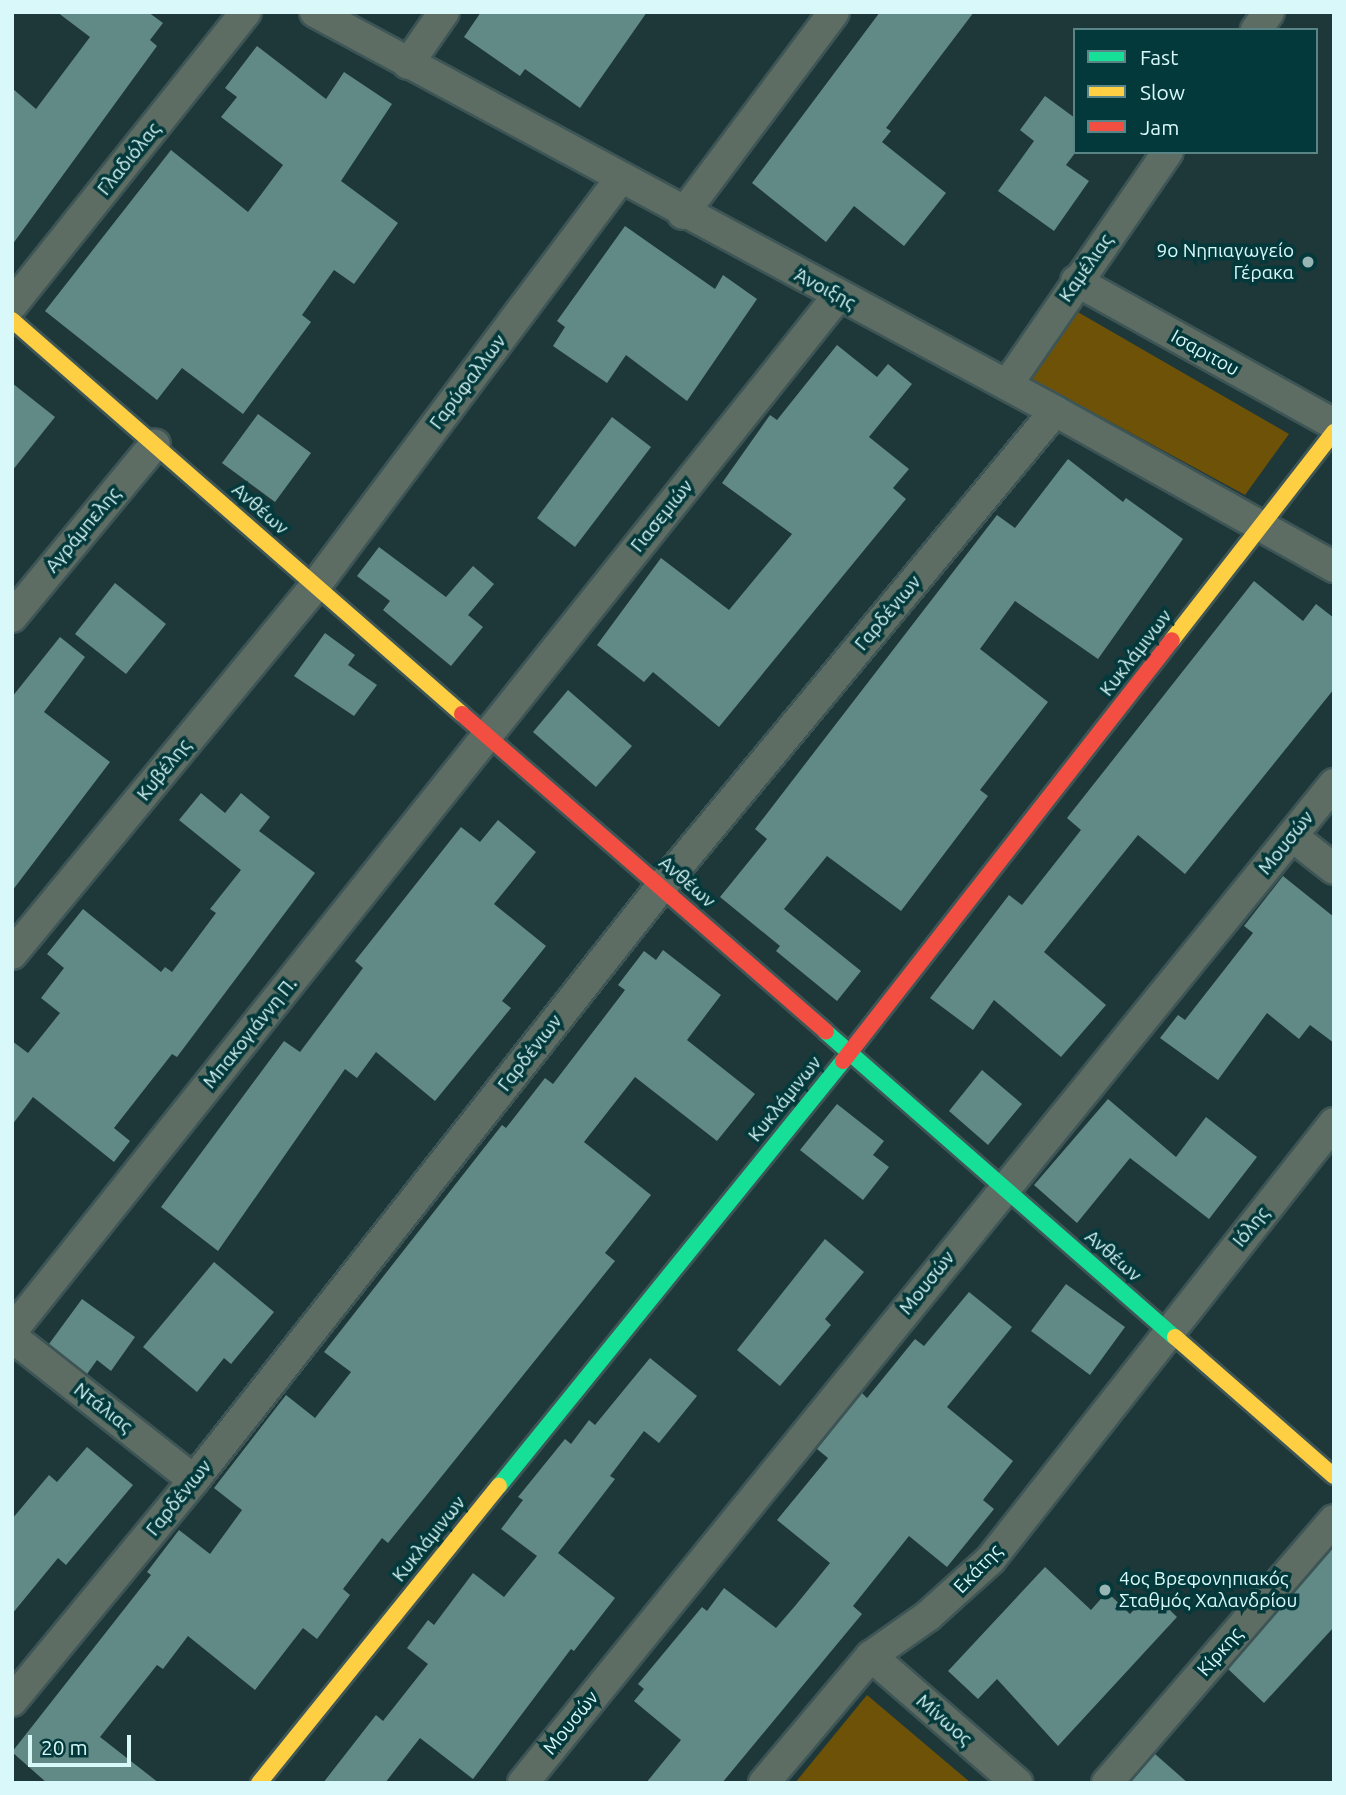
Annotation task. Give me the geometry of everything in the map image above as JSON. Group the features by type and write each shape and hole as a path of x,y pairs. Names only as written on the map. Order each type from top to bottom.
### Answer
{"street":[{"name":"Γλαδιόλας","path":"12,305 246,12"},
{"name":"Άνοιξης","path":"315,12 683,214 1007,384 1334,567"},
{"path":"408,64 444,12"},
{"path":"683,214 834,12"},
{"path":"1257,28 1269,12"},
{"name":"Καμέλιας","path":"1007,384 1167,154"},
{"name":"Γαρύφαλλων","path":"316,585 620,179"},
{"name":"Ισαριτου","path":"1076,281 1334,424"},
{"name":"Γιασεμιών","path":"487,735 838,296"},
{"name":"Ανθέων","path":"12,320 1334,1476"},
{"name":"Γαρδένιων","path":"12,1701 194,1480 661,887 1055,411"},
{"name":"Κυκλάμινων","path":"259,1783 850,1052 1334,432"},
{"name":"Αγράμπελης","path":"12,617 155,444"},
{"name":"Κυβέλης","path":"12,954 316,585"},
{"name":"Μπακογιάννη Π.","path":"12,1331 487,735"},
{"name":"Μουσών","path":"523,1783 1334,784"},
{"path":"1292,836 1334,869"},
{"name":"Ιόλης","path":"1168,1331 1334,1123"},
{"name":"Εκάτης","path":"764,1783 871,1656 928,1616 991,1559 1168,1331"},
{"name":"Ντάλιας","path":"12,1337 194,1480"},
{"name":"Κίρκης","path":"1107,1783 1334,1520"},
{"name":"Μίνωος","path":"871,1656 1017,1783"}],"shaded area":[{"path":"1076,311 1289,434 1245,495 1028,377"},
{"path":"867,1695 971,1783 795,1783"}],"building":[{"path":"57,12 148,12 163,23 150,40 157,46 12,245 12,88 36,109 90,37"},
{"path":"481,12 647,12 580,108 525,69 520,76 464,37"},
{"path":"880,12 974,12 886,128 891,131 882,142 946,193 904,246 854,206 826,242 752,183"},
{"path":"257,46 326,99 344,72 392,104 341,181 398,223 354,284 334,270 302,315 311,322 243,414 182,368 157,400 45,311 171,150 248,212 283,165 221,117 237,97 225,88"},
{"path":"1045,96 1073,117 1074,154 1066,165 1089,181 1054,231 998,191 1034,141 1020,130"},
{"path":"625,226 715,289 723,275 757,299 687,401 626,355 607,383 553,346 565,327 557,321"},
{"path":"837,345 877,377 888,364 912,384 869,437 909,469 893,488 906,499 719,727 653,672 644,682 597,645 661,558 729,610 792,534 722,483 770,415 777,420"},
{"path":"12,383 55,417 12,471"},
{"path":"258,414 311,453 275,502 222,463"},
{"path":"612,417 651,447 575,547 537,518"},
{"path":"1068,459 1123,502 1126,498 1183,539 1098,659 1015,601 980,649 1048,702 980,790 988,796 901,911 827,856 784,909 861,971 837,1001 776,951 780,946 720,897 767,839 755,829 997,515 1015,528"},
{"path":"379,547 446,597 473,566 494,584 468,615 483,627 451,666 383,610 390,601 357,576"},
{"path":"1254,581 1303,621 1316,604 1334,618 1334,689 1185,874 1138,835 1044,952 1106,1005 1061,1057 994,1000 973,1030 930,998 1009,895 1022,905 1081,830 1067,818"},
{"path":"115,583 166,624 126,674 75,634"},
{"path":"325,633 355,655 348,665 377,685 354,716 294,676"},
{"path":"60,637 85,657 44,712 110,762 12,891 12,697"},
{"path":"568,690 632,746 596,787 533,732"},
{"path":"201,793 225,813 241,793 270,817 259,831 315,873 177,1057 172,1054 114,1128 130,1141 114,1162 33,1097 12,1125 12,1041 28,1053 60,1013 41,998 64,968 47,954 83,909 161,972 165,967 172,972 216,913 210,909 241,870 179,820"},
{"path":"498,820 536,852 494,904 546,946 502,1001 511,1008 435,1101 376,1052 357,1078 345,1069 218,1251 161,1207 284,1041 300,1052 363,968 355,961 461,827 480,842"},
{"path":"1283,876 1334,917 1334,1043 1310,1025 1299,1039 1267,1013 1218,1080 1160,1038 1178,1015 1185,1020 1253,933 1244,926"},
{"path":"663,950 721,995 687,1040 755,1094 717,1141 635,1077 584,1142 651,1195 605,1253 615,1261 388,1543 382,1538 343,1589 350,1595 317,1639 303,1628 255,1690 188,1636 163,1669 157,1665 100,1737 159,1783 47,1783 12,1752 151,1575 147,1572 179,1530 210,1554 242,1510 214,1488 286,1395 315,1418 351,1372 324,1352 502,1125 506,1128 545,1078 553,1084 625,990 618,985 644,951 656,960"},
{"path":"982,1070 1022,1104 988,1145 949,1111"},
{"path":"1108,1099 1176,1157 1206,1117 1257,1157 1209,1219 1130,1158 1077,1223 1034,1185"},
{"path":"837,1104 884,1141 873,1155 889,1167 863,1200 800,1150"},
{"path":"825,1239 864,1272 825,1319 831,1325 780,1386 737,1350"},
{"path":"214,1262 274,1312 231,1364 224,1358 197,1392 143,1347"},
{"path":"1066,1284 1125,1327 1090,1375 1031,1331"},
{"path":"969,1292 1012,1327 947,1407 1013,1461 983,1500 994,1509 947,1567 909,1536 853,1606 862,1614 722,1783 646,1783 681,1740 634,1701 644,1689 638,1684 702,1607 707,1611 724,1588 776,1628 795,1606 830,1563 777,1520 828,1458 817,1449 862,1393 867,1398 915,1339 924,1346"},
{"path":"82,1299 135,1337 111,1371 97,1360 87,1374 49,1344"},
{"path":"650,1358 697,1396 659,1443 644,1431 610,1476 615,1479 558,1553 615,1598 574,1651 571,1649 473,1779 420,1738 385,1783 323,1783 376,1715 383,1721 428,1664 407,1648 428,1620 434,1625 473,1573 504,1597 537,1556 501,1529 523,1500 518,1497 565,1439 571,1444 589,1420 595,1425"},
{"path":"87,1447 133,1485 66,1565 58,1558 12,1614 12,1519 49,1475 57,1482"},
{"path":"1334,1547 1334,1627 1264,1703 1228,1669"},
{"path":"1045,1567 1091,1610 1107,1592 1130,1614 1151,1592 1177,1617 1058,1746 997,1679 978,1699 948,1671"},
{"path":"1155,1754 1188,1783 1130,1783"}],"traffic: fast":[{"path":"826,1032 1175,1337"},
{"path":"499,1486 843,1061"}],"traffic: slow":[{"path":"12,320 462,714"},
{"path":"1172,640 1334,432"},
{"path":"1175,1337 1334,1476"},
{"path":"259,1783 499,1486"}],"traffic: jam":[{"path":"843,1061 1172,640"},
{"path":"462,714 826,1032"}],"place":[{"name":"9ο Νηπιαγωγείο Γέρακα","path":"1308,262"},
{"name":"4ος Βρεφονηπιακός Σταθμός Χαλανδρίου","path":"1105,1590"}]}
